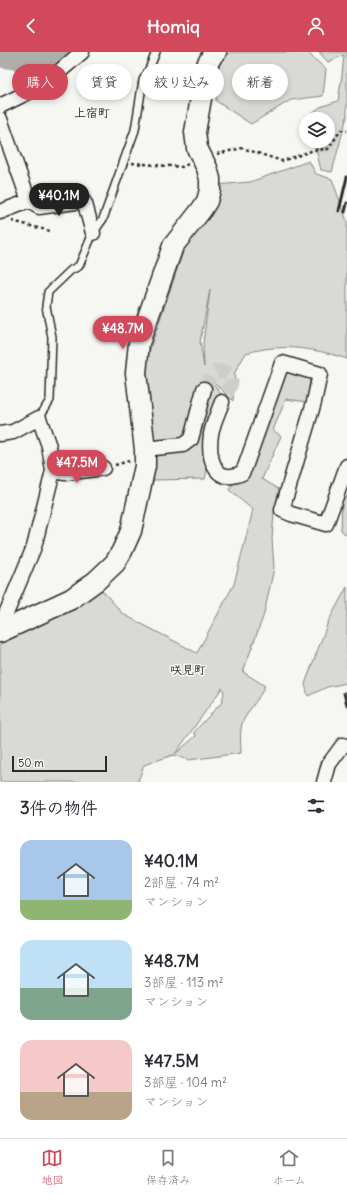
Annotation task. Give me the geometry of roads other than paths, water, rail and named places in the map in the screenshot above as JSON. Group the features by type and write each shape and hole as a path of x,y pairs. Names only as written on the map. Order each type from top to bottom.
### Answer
{"street":[{"path":"0,106 45,84 81,52"},
{"path":"3,630 71,599 96,581 115,563 131,531 145,466 145,453 136,373 139,343 173,246 208,201 210,179 207,168 197,148 196,132 208,65 213,54 216,52"},
{"path":"0,119 29,202 39,207 83,201 93,233"},
{"path":"0,212 29,202"},
{"path":"222,402 212,433 210,443 211,457 214,468 220,475 228,477 242,473 245,467 282,363 320,374 314,402 282,510 326,524 347,466"},
{"path":"145,453 183,445 191,439 204,389"},
{"path":"0,434 13,432 39,418 49,446 53,471 34,547 5,616 3,630"},
{"path":"53,471 65,473 103,468"},
{"path":"324,782 329,764 345,742"}],"lane":[{"path":"39,418 50,400 52,337 46,306 48,292 71,270 79,266 93,233 103,219 135,130 143,80 156,52"}],"waterway":[{"path":"0,56 33,61 46,59 58,52"}],"tunnel":[{"path":"204,389 211,375 217,371 229,374 232,382 222,402"}],"railway":[{"path":"339,211 347,177"},
{"path":"345,212 347,203"},
{"path":"344,693 347,705"}],"district":[{"name":"上宿町","path":"92,113"},
{"name":"咲見町","path":"188,670"}]}
